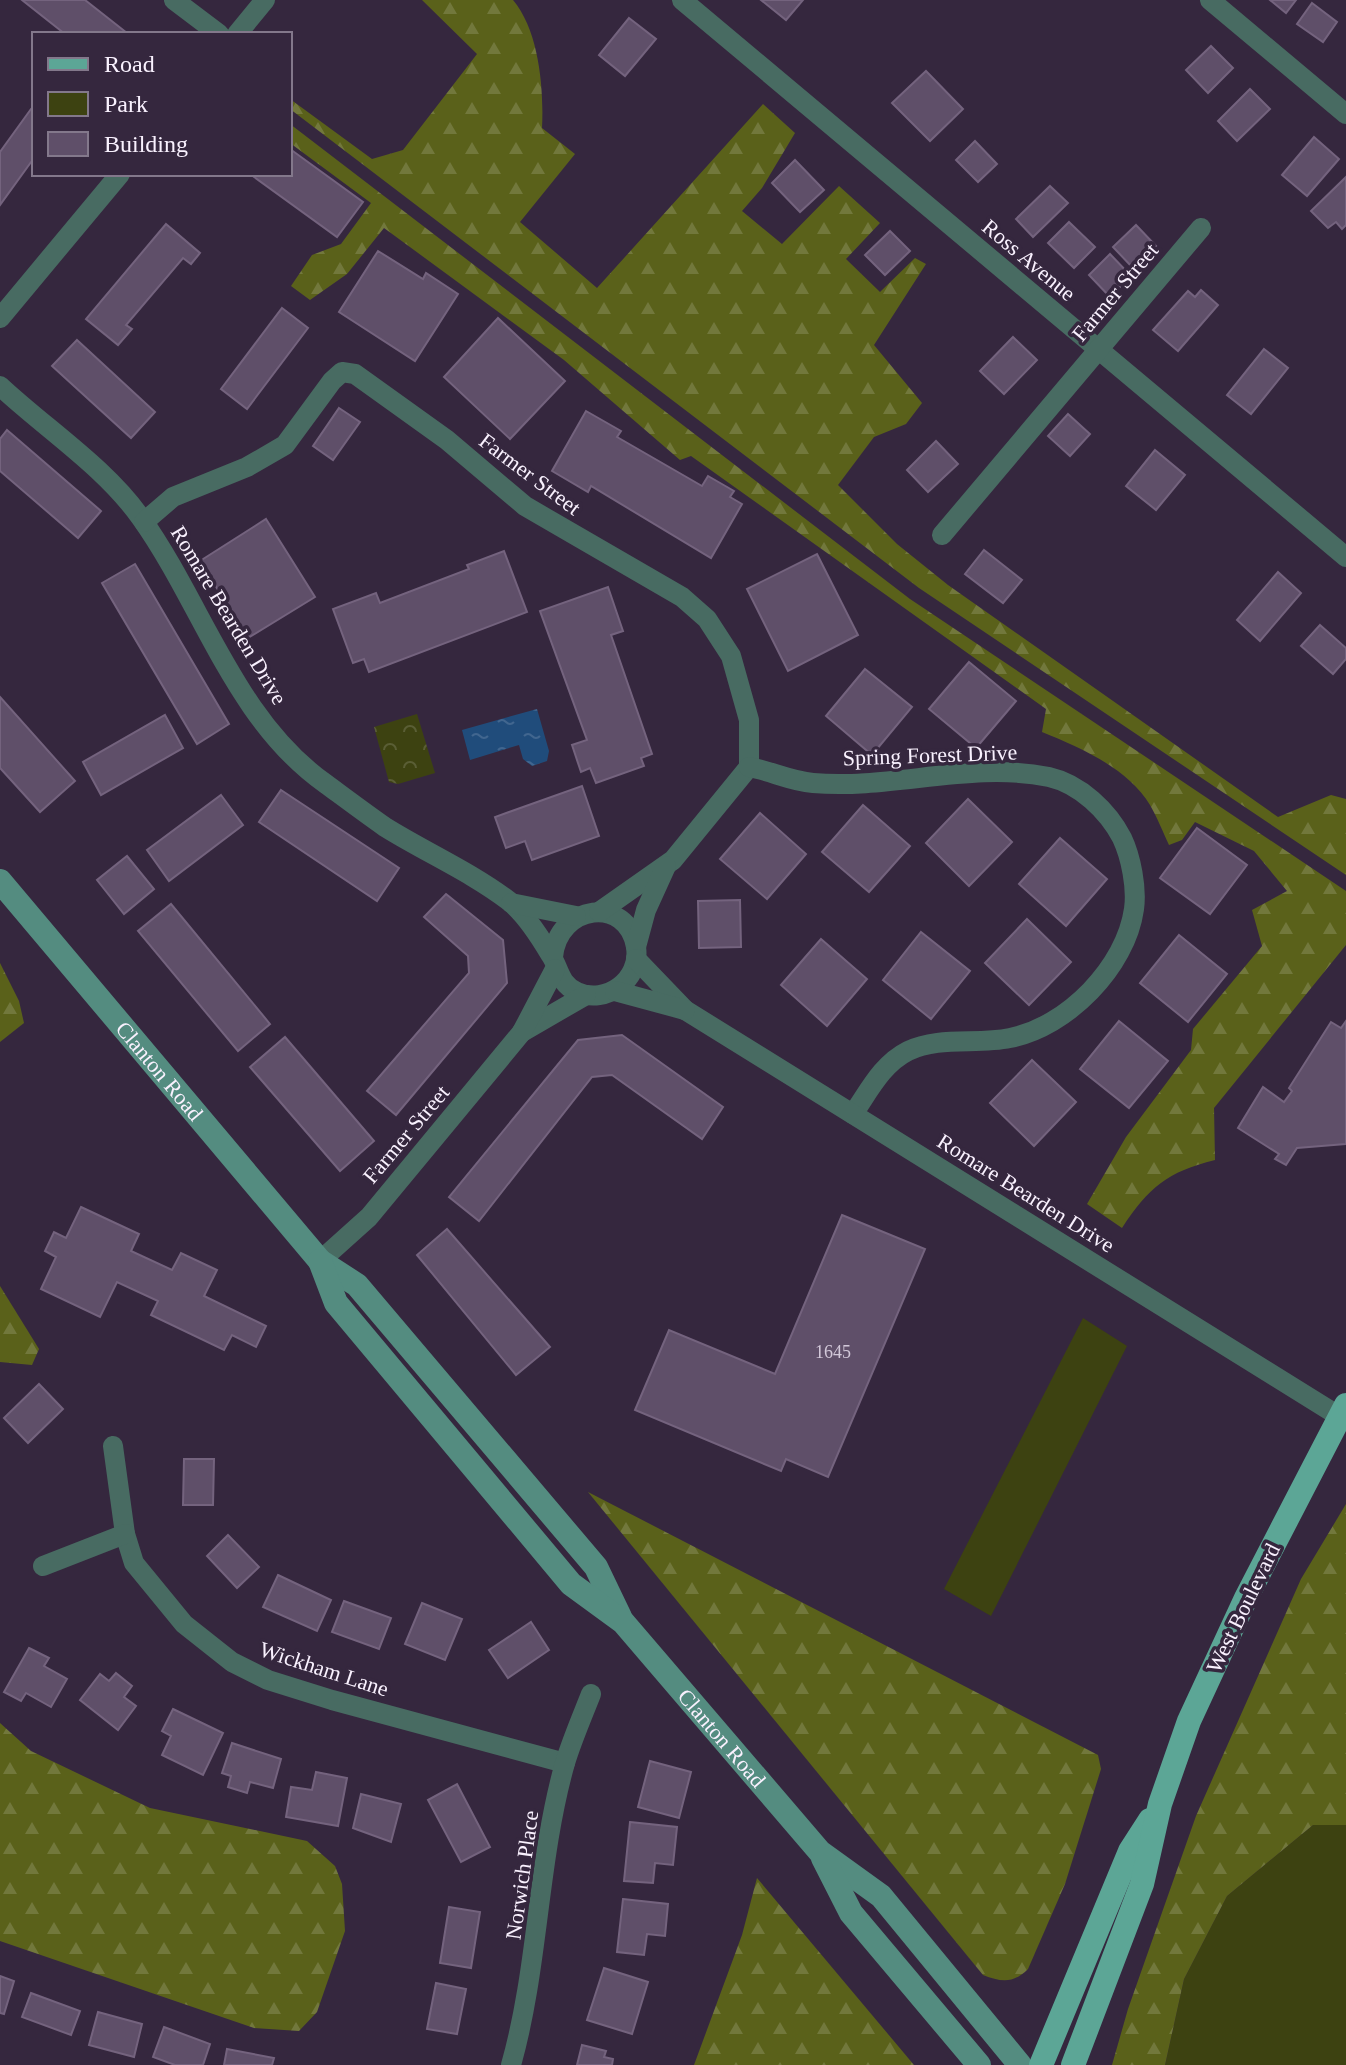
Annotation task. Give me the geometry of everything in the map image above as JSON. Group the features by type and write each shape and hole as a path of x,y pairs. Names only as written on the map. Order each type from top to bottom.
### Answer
{"main road":[{"name":"Clanton Road","path":"0,881 320,1261 336,1303 571,1584 623,1622 820,1852 881,1896 1020,2065"},
{"name":"West Boulevard","path":"1073,2065 1142,1884 1160,1804 1189,1721 1246,1598 1345,1413"},
{"name":"West Boulevard","path":"1041,2065 1130,1851 1160,1804"},
{"name":"Clanton Road","path":"820,1852 851,1913 979,2065"}],"street":[{"path":"174,0 216,32"},
{"path":"239,32 265,0"},
{"name":"Ross Avenue","path":"682,0 1346,557"},
{"path":"1210,0 1346,114"},
{"path":"0,318 118,176"},
{"name":"Farmer Street","path":"942,535 1201,228"},
{"name":"Farmer Street","path":"144,522 173,497 267,458 285,445 332,381 342,372 355,374 447,440 525,506 651,577 707,619 731,656 744,695 749,720 749,767"},
{"name":"Romare Bearden Drive","path":"0,386 116,489 144,522 244,693 288,753 308,772 385,826 511,903 576,916"},
{"path":"666,866 599,912 576,916 558,933 554,963 563,981 586,995 615,991 633,972 646,910 666,866 749,767"},
{"name":"Spring Forest Drive","path":"749,767 815,784 1002,773 1051,778 1089,797 1111,820 1125,845 1135,908 1120,951 1087,993 1053,1022 1029,1033 1009,1039 933,1044 911,1050 889,1062 853,1114"},
{"name":"Romare Bearden Drive","path":"511,903 554,963"},
{"path":"599,912 623,923 636,953"},
{"name":"Romare Bearden Drive","path":"636,953 685,1010"},
{"name":"Farmer Street","path":"320,1261 369,1217 522,1032 554,963"},
{"name":"Romare Bearden Drive","path":"615,991 685,1010 1345,1413"},
{"name":"Farmer Street","path":"522,1032 586,995"},
{"name":"Wickham Lane","path":"113,1446 125,1534 134,1563 184,1624 232,1662 268,1680 332,1700 565,1763"},
{"path":"43,1566 125,1534"},
{"name":"Norwich Place","path":"511,2065 533,1963 548,1848 565,1763 591,1694"}],"green space":[{"path":"422,0 513,0 522,13 538,61 542,128 575,154 520,222 597,288 763,104 795,133 762,188 742,211 782,244 839,186 880,223 846,259 880,292 915,258 926,264 874,345 922,403 906,424 874,437 838,485 897,544 948,585 1278,817 1331,795 1346,799 1346,875 919,588 292,111 292,100 372,159 403,150 477,54"},
{"path":"292,126 910,599 1346,891 1346,945 1214,1108 1215,1160 1184,1170 1161,1183 1141,1202 1122,1228 1087,1204 1126,1137 1191,1050 1193,1029 1262,946 1252,910 1287,891 1254,851 1195,822 1182,840 1169,845 1150,805 1129,780 1102,760 1042,732 1046,709 691,456 680,460 564,360 384,228 347,274 310,300 291,286 312,255 341,244 371,203 292,144"},
{"path":"417,714 435,773 398,784 389,782 374,727"},
{"path":"0,963 19,1001 24,1023 0,1042"},
{"path":"0,1286 39,1349 32,1365 0,1362"},
{"path":"1083,1318 1127,1346 991,1616 944,1589"},
{"path":"588,1492 1098,1755 1101,1769 1065,1884 1028,1969 1007,1980 983,1975"},
{"path":"1346,1504 1346,1825 1313,1825 1227,1896 1184,1979 1165,2065 1112,2065 1128,2009 1196,1816 1301,1579"},
{"path":"0,1723 31,1751 150,1808 307,1841 335,1866 342,1884 345,1931 317,2012 299,2031 254,2028 0,1941"},
{"path":"1313,1825 1346,1825 1346,2065 1165,2065 1184,1979 1227,1896"},
{"path":"757,1878 914,2065 694,2065 742,1935"}],"water":[{"path":"537,709 549,751 547,761 532,766 523,759 519,745 470,760 462,730"}],"building":[{"path":"22,0 85,0 126,32 62,32"},
{"path":"761,0 803,0 786,20"},
{"path":"1270,0 1296,0 1286,13"},
{"path":"1312,3 1337,22 1323,42 1297,24"},
{"path":"629,18 656,39 625,76 599,55"},
{"path":"1211,46 1233,68 1208,93 1186,70"},
{"path":"926,71 963,109 930,141 892,103"},
{"path":"1250,89 1270,109 1237,141 1218,121"},
{"path":"32,110 32,161 0,205 0,152"},
{"path":"1314,137 1339,159 1307,196 1282,175"},
{"path":"975,141 997,164 978,182 956,160"},
{"path":"292,150 363,202 337,237 253,176 292,176"},
{"path":"795,160 824,190 800,212 772,183"},
{"path":"1346,177 1346,225 1342,229 1336,222 1328,228 1311,211"},
{"path":"1050,186 1068,203 1033,237 1016,219"},
{"path":"1069,222 1095,247 1074,268 1048,243"},
{"path":"166,224 200,253 191,264 183,258 126,325 132,329 118,345 86,319"},
{"path":"1136,225 1156,246 1133,268 1113,247"},
{"path":"890,231 910,251 885,275 865,255"},
{"path":"378,251 423,279 426,273 458,294 415,361 339,312"},
{"path":"1110,254 1131,276 1110,297 1089,275"},
{"path":"1201,290 1218,305 1178,351 1153,330 1188,291 1195,297"},
{"path":"282,308 308,328 247,409 221,389"},
{"path":"498,318 565,381 510,439 444,377"},
{"path":"1013,337 1037,360 1004,394 980,371"},
{"path":"77,340 155,412 131,438 52,366"},
{"path":"1264,349 1288,368 1251,414 1227,395"},
{"path":"339,408 360,422 333,460 313,446"},
{"path":"586,411 621,431 617,437 702,486 708,476 734,491 730,497 742,504 711,558 591,486 588,492 552,471"},
{"path":"1068,414 1090,434 1070,456 1048,436"},
{"path":"7,430 101,511 78,538 0,471 0,439"},
{"path":"936,441 958,464 928,492 907,470"},
{"path":"1155,450 1185,475 1156,510 1126,486"},
{"path":"266,519 315,597 248,638 200,561"},
{"path":"984,550 1022,580 1003,603 965,574"},
{"path":"504,551 527,612 369,672 364,659 353,663 333,609 376,593 380,603 469,569 467,565"},
{"path":"817,554 858,635 788,671 747,589"},
{"path":"135,564 229,724 197,744 102,583"},
{"path":"1278,572 1301,593 1260,641 1237,620"},
{"path":"608,587 623,631 611,635 652,754 641,758 644,766 596,783 590,768 581,772 572,745 587,740 540,611"},
{"path":"1320,625 1346,648 1346,659 1333,674 1301,646"},
{"path":"969,662 1016,701 976,748 929,709"},
{"path":"865,669 912,707 872,755 826,716"},
{"path":"0,697 75,781 40,812 0,768"},
{"path":"165,715 183,748 101,795 83,762"},
{"path":"582,786 599,836 532,860 525,841 506,848 495,817"},
{"path":"281,790 399,868 377,901 259,822"},
{"path":"221,795 243,825 169,881 147,850"},
{"path":"968,799 1012,842 969,886 926,843"},
{"path":"863,805 910,846 869,892 822,852"},
{"path":"760,813 806,854 767,899 720,859"},
{"path":"1197,828 1247,865 1210,914 1160,878"},
{"path":"1060,838 1107,879 1066,926 1019,884"},
{"path":"127,856 154,889 124,914 97,880"},
{"path":"446,894 503,940 507,983 396,1115 367,1091 469,973 468,956 424,917"},
{"path":"740,900 741,947 699,948 698,901"},
{"path":"171,904 270,1024 238,1051 138,931"},
{"path":"1027,919 1071,962 1029,1005 985,963"},
{"path":"921,932 970,971 931,1019 883,980"},
{"path":"1179,935 1227,974 1188,1022 1140,983"},
{"path":"821,939 867,979 827,1026 781,985"},
{"path":"1119,1021 1168,1061 1129,1108 1080,1069"},
{"path":"1346,1021 1346,1144 1297,1148 1286,1165 1275,1159 1279,1154 1238,1128 1263,1087 1284,1102 1292,1091 1289,1088 1331,1022 1341,1028"},
{"path":"622,1035 723,1107 702,1139 612,1075 592,1077 479,1221 449,1197 578,1040"},
{"path":"285,1037 374,1141 340,1171 250,1067"},
{"path":"1032,1060 1076,1102 1034,1146 990,1103"},
{"path":"81,1207 139,1234 131,1251 172,1270 181,1253 217,1270 204,1296 266,1326 256,1347 232,1335 224,1350 151,1315 158,1301 117,1282 100,1317 41,1289 56,1257 45,1251 54,1232 66,1238"},
{"path":"842,1215 925,1249 828,1477 786,1459 781,1471 635,1410 669,1330 775,1374"},
{"path":"447,1229 550,1347 516,1375 417,1255"},
{"path":"39,1384 63,1409 28,1443 4,1418"},
{"path":"184,1459 214,1459 213,1505 183,1505"},
{"path":"228,1535 259,1567 237,1588 207,1556"},
{"path":"278,1575 331,1600 317,1631 263,1607"},
{"path":"344,1601 391,1618 379,1649 332,1632"},
{"path":"422,1603 462,1619 445,1660 405,1644"},
{"path":"531,1622 549,1650 508,1678 489,1650"},
{"path":"29,1648 49,1658 44,1666 67,1679 51,1707 26,1693 21,1701 4,1692"},
{"path":"116,1673 132,1686 124,1697 136,1706 118,1730 80,1700 100,1674 109,1681"},
{"path":"173,1709 223,1733 203,1775 162,1755 171,1736 162,1731"},
{"path":"232,1743 281,1759 273,1788 250,1782 247,1793 228,1787 231,1776 222,1773"},
{"path":"650,1761 691,1772 679,1818 638,1807"},
{"path":"316,1772 347,1778 338,1826 286,1817 291,1787 312,1790"},
{"path":"457,1784 490,1847 461,1862 428,1800"},
{"path":"361,1794 401,1804 391,1842 353,1828"},
{"path":"630,1822 677,1827 673,1865 655,1863 653,1883 624,1881"},
{"path":"623,1899 668,1904 665,1936 647,1934 644,1955 617,1952"},
{"path":"449,1907 480,1912 471,1968 440,1963"},
{"path":"604,1968 648,1982 632,2034 587,2020"},
{"path":"0,1976 14,1981 4,2014 0,2013"},
{"path":"436,1983 466,1989 457,2034 427,2029"},
{"path":"31,1993 80,2011 71,2035 22,2017"},
{"path":"98,2012 142,2024 134,2057 89,2045"},
{"path":"164,2027 210,2044 203,2065 175,2065 153,2057"},
{"path":"582,2045 606,2051 604,2057 613,2059 612,2065 577,2065"},
{"path":"227,2049 274,2058 272,2065 224,2065"}]}
